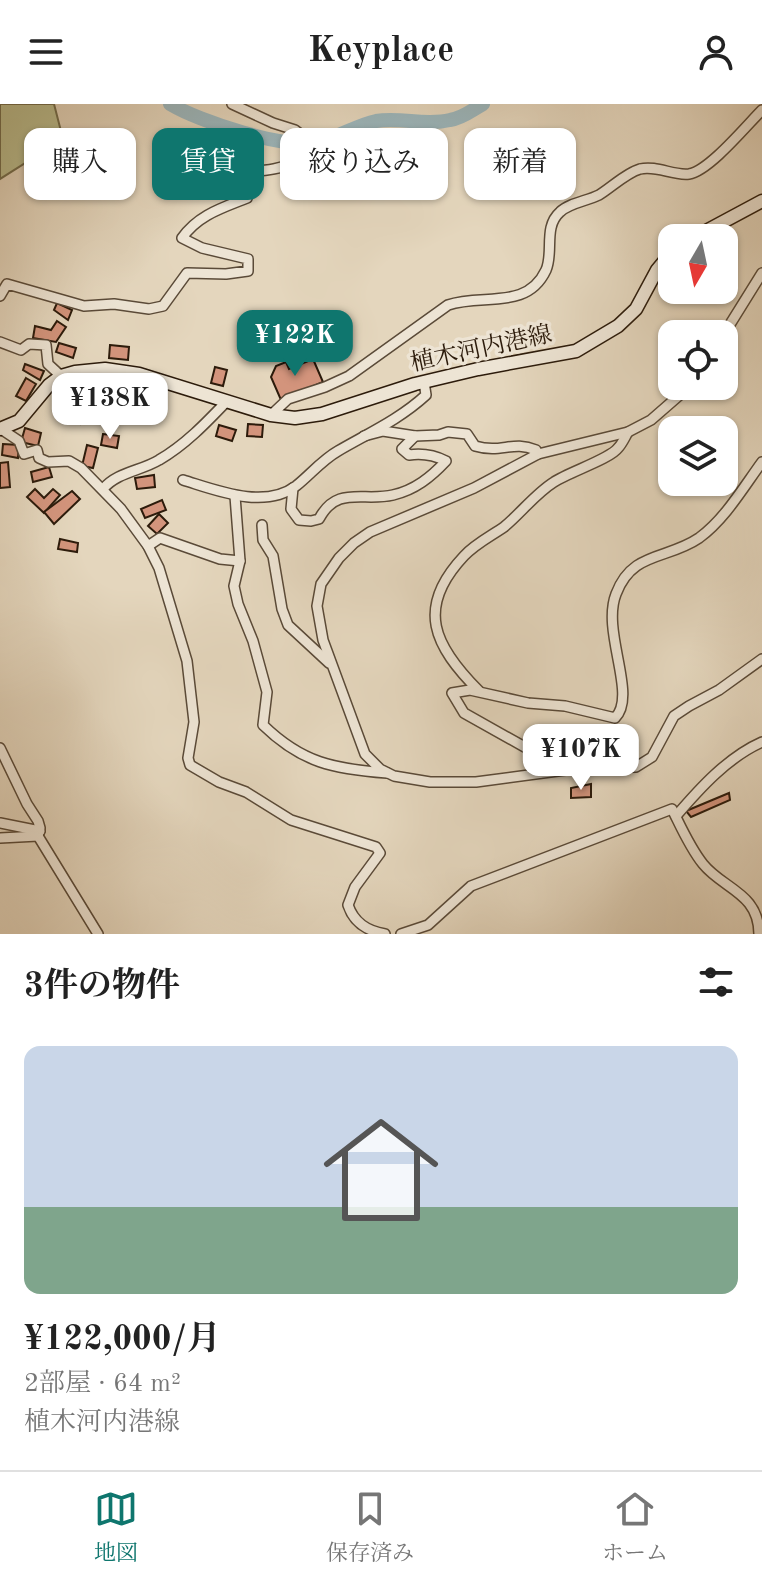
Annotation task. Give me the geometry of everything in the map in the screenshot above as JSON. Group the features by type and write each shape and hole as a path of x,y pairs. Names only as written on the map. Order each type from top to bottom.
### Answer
{"main road":[{"path":"719,224 762,201"},
{"name":"植木河内港線","path":"61,376 105,369 139,374 271,415 295,418 322,414 424,382 576,351 618,326 636,309 658,269"},
{"path":"1,429 19,421 49,385 61,376"}],"street":[{"path":"0,296 7,284 84,306 114,304 149,309 163,306 187,273 248,271 248,259 202,248 182,238 203,217 247,198 247,190 201,181 185,186 173,182 201,172 232,174 269,171 290,163 309,150 312,143 295,130 232,104"},
{"path":"271,415 288,399 349,376 448,305 462,300 515,298 527,293 546,270 553,222 560,211 597,196 639,169 689,174 704,168 762,110"},
{"path":"733,320 762,273"},
{"path":"0,342 21,350 29,344 46,345 48,364 61,376"},
{"path":"183,480 235,496 265,496 293,488 334,453 405,414 426,395 424,382"},
{"path":"389,774 365,754 323,640 317,606 321,584 339,558 370,532 474,488 538,454 628,432 651,420 674,400"},
{"path":"103,489 111,480 157,462 192,437 227,401"},
{"path":"1,429 19,441 24,454 37,450 39,458 48,462 69,461 81,468 121,509 148,546 159,568 187,661 194,722 188,758 190,765 219,782 246,792 291,820 376,847 380,853 355,887 348,905 352,916 370,932 385,934"},
{"path":"364,436 383,431 415,436 458,431 467,434 475,446 487,450 525,446 538,454"},
{"path":"479,691 453,663 438,633 433,615 439,589 465,554 506,525 551,484 617,451 628,432"},
{"path":"293,488 291,509 299,520 311,521 319,519 326,506 345,496 394,495 429,479 446,461 418,453 409,455 402,449 415,436"},
{"path":"540,773 537,759 530,750 464,713 452,693 479,691 615,718 621,713 625,700 611,626 614,596 623,579 634,566 648,558 682,549 711,528 762,462"},
{"path":"235,496 240,561 234,586 267,692 263,725 284,745 312,761 430,782 476,782 573,769 636,767 652,757 674,716 719,690 762,659"},
{"path":"262,525 263,540 273,556 282,609 288,625 331,665"},
{"path":"148,546 160,538 220,559 240,561"},
{"path":"676,816 722,769 747,749 762,742"},
{"path":"0,748 38,821 39,834 98,934"},
{"path":"401,934 418,932 471,886 672,809 701,862 711,874 729,884 749,902 759,924 759,934"},
{"path":"0,823 39,834"},
{"path":"0,838 39,834"}],"green space":[{"path":"0,104 54,104 60,128 24,128 24,164 0,179"}],"building":[{"path":"57,303 72,310 68,320 54,310"},
{"path":"57,321 66,327 56,342 33,338 35,326 51,330"},
{"path":"59,343 76,348 73,358 56,352"},
{"path":"110,345 129,347 128,360 109,358"},
{"path":"313,359 323,382 281,400 271,377 276,366 286,362 289,369"},
{"path":"25,364 44,371 40,380 23,370"},
{"path":"215,367 227,370 223,386 211,383"},
{"path":"75,376 92,378 91,389 74,388"},
{"path":"26,378 36,384 26,401 16,396"},
{"path":"92,384 112,385 115,396 110,401 91,400"},
{"path":"142,385 162,398 154,411 134,398"},
{"path":"67,390 90,390 91,397 67,397"},
{"path":"73,398 88,420 81,424 77,417 72,420 62,405"},
{"path":"248,424 263,425 262,437 247,436"},
{"path":"219,425 236,430 232,441 216,436"},
{"path":"25,428 41,433 38,446 21,442"},
{"path":"103,434 119,436 117,448 101,445"},
{"path":"3,444 19,445 18,458 2,455"},
{"path":"87,445 98,448 93,468 82,466"},
{"path":"8,462 10,487 0,488 0,463"},
{"path":"49,467 52,477 33,482 31,472"},
{"path":"154,475 155,487 137,489 135,478"},
{"path":"35,489 44,498 53,489 60,495 44,513 27,497"},
{"path":"72,491 80,499 54,524 44,512"},
{"path":"162,500 166,510 145,518 141,509"},
{"path":"159,514 168,523 157,534 148,526"},
{"path":"60,539 78,543 77,552 58,549"},
{"path":"591,784 591,797 571,798 571,788"},
{"path":"729,793 730,800 691,817 686,811"}],"waterway":[{"path":"170,104 243,132 304,143 325,140 376,121 441,122 455,119 483,104"}]}
